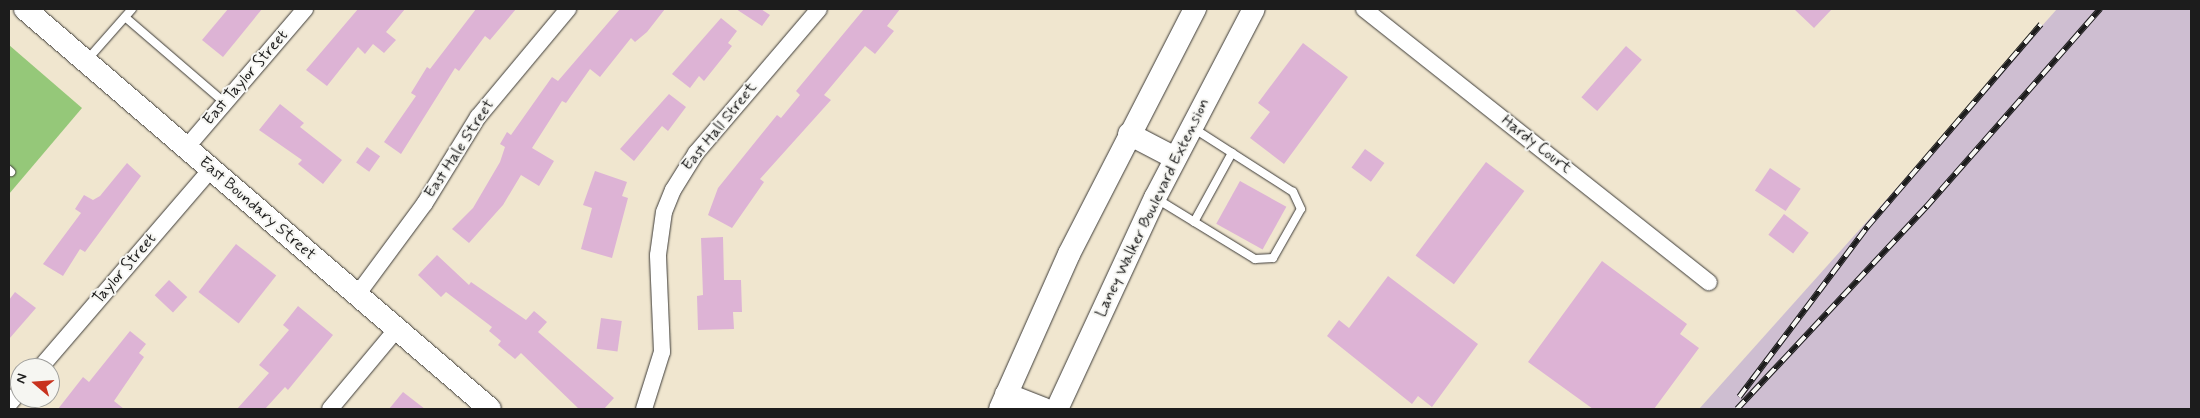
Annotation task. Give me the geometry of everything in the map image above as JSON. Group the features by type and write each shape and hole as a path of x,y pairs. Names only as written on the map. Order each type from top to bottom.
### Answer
{"main road":[{"name":"East Boundary Street","path":"25,9 490,409"},
{"path":"1044,409 1003,402 1129,134 1195,9"},
{"name":"Laney Walker Boulevard Extension","path":"1057,409 1155,198 1191,126 1254,9"},
{"path":"1129,134 1175,158"}],"street":[{"name":"East Taylor Street","path":"186,148 306,9"},
{"name":"East Hale Street","path":"357,295 425,203 478,117 568,9"},
{"name":"East Hall Street","path":"644,409 662,352 658,255 664,212 673,190 706,141 819,9"},
{"name":"Hardy Court","path":"1364,9 1709,282"},
{"name":"Taylor Street","path":"49,358 211,169"},
{"path":"330,409 397,329"}],"lane":[{"path":"86,62 132,9"},
{"path":"125,17 225,102"},
{"path":"1155,198 1255,259 1273,258 1301,209 1292,192 1191,126"},
{"path":"1194,222 1232,153"}],"shaded area":[{"path":"2057,9 2191,9 2191,409 1699,409"}],"green space":[{"path":"9,45 82,108 9,194"}],"building":[{"path":"228,9 262,9 223,57 202,40"},
{"path":"358,9 405,9 386,32 396,40 384,53 373,44 365,54 358,47 327,86 306,70"},
{"path":"476,9 516,9 490,40 485,36 459,71 455,68 401,154 384,142 416,96 411,93 427,67 430,69"},
{"path":"620,9 665,9 647,32 635,42 631,38 600,77 590,69 566,103 562,101 532,148 554,161 539,186 521,175 503,205 469,243 452,229 473,208 500,162 505,147 500,144 507,132 511,135 552,77 558,81"},
{"path":"736,9 761,9 770,15 762,26"},
{"path":"864,9 900,9 887,26 894,31 875,54 865,46 824,95 831,100 760,179 764,182 732,228 708,215 718,188 777,115 781,118 800,95 796,91"},
{"path":"1794,9 1832,9 1814,28"},
{"path":"721,18 737,31 728,43 732,46 704,81 699,76 690,88 672,74"},
{"path":"1303,43 1348,77 1284,164 1250,138 1270,112 1258,103"},
{"path":"1626,46 1642,60 1597,111 1581,97"},
{"path":"669,94 686,107 668,131 662,126 634,161 620,149"},
{"path":"280,104 304,123 300,127 342,160 323,184 298,164 302,160 259,130"},
{"path":"367,147 380,156 369,172 356,163"},
{"path":"1365,149 1384,163 1371,182 1351,168"},
{"path":"1486,162 1524,191 1454,284 1416,255"},
{"path":"127,163 141,176 85,252 80,249 63,276 43,264 81,213 75,209 84,195 93,200 100,196"},
{"path":"1770,168 1801,189 1786,211 1755,190"},
{"path":"595,171 627,182 622,196 628,198 612,258 581,249 592,208 583,205"},
{"path":"1240,181 1286,207 1263,250 1216,224"},
{"path":"1784,214 1809,233 1793,253 1768,235"},
{"path":"723,237 724,280 741,280 742,312 733,312 734,329 698,330 697,296 703,295 701,238"},
{"path":"236,244 276,275 239,323 198,292"},
{"path":"437,255 469,285 471,282 526,320 534,311 547,322 538,332 614,398 604,409 579,409 521,353 515,359 498,345 501,341 489,331 492,327 446,292 441,297 418,275"},
{"path":"1602,261 1687,324 1680,334 1699,348 1654,409 1593,409 1528,362"},
{"path":"1388,276 1478,344 1432,407 1418,396 1412,404 1327,336 1339,320 1349,328"},
{"path":"169,280 187,297 173,312 155,295"},
{"path":"15,292 36,308 9,339 9,300"},
{"path":"298,306 333,335 288,390 285,387 265,409 237,409 269,373 259,365 289,330 283,325"},
{"path":"601,318 622,321 617,352 597,349"},
{"path":"130,331 146,344 139,353 144,357 114,401 124,409 58,409 83,377 89,382"},
{"path":"403,392 425,409 389,409"}],"railway":[{"path":"1737,409 1926,207 2100,9"},
{"path":"1739,397 1867,227 2041,24"}]}
